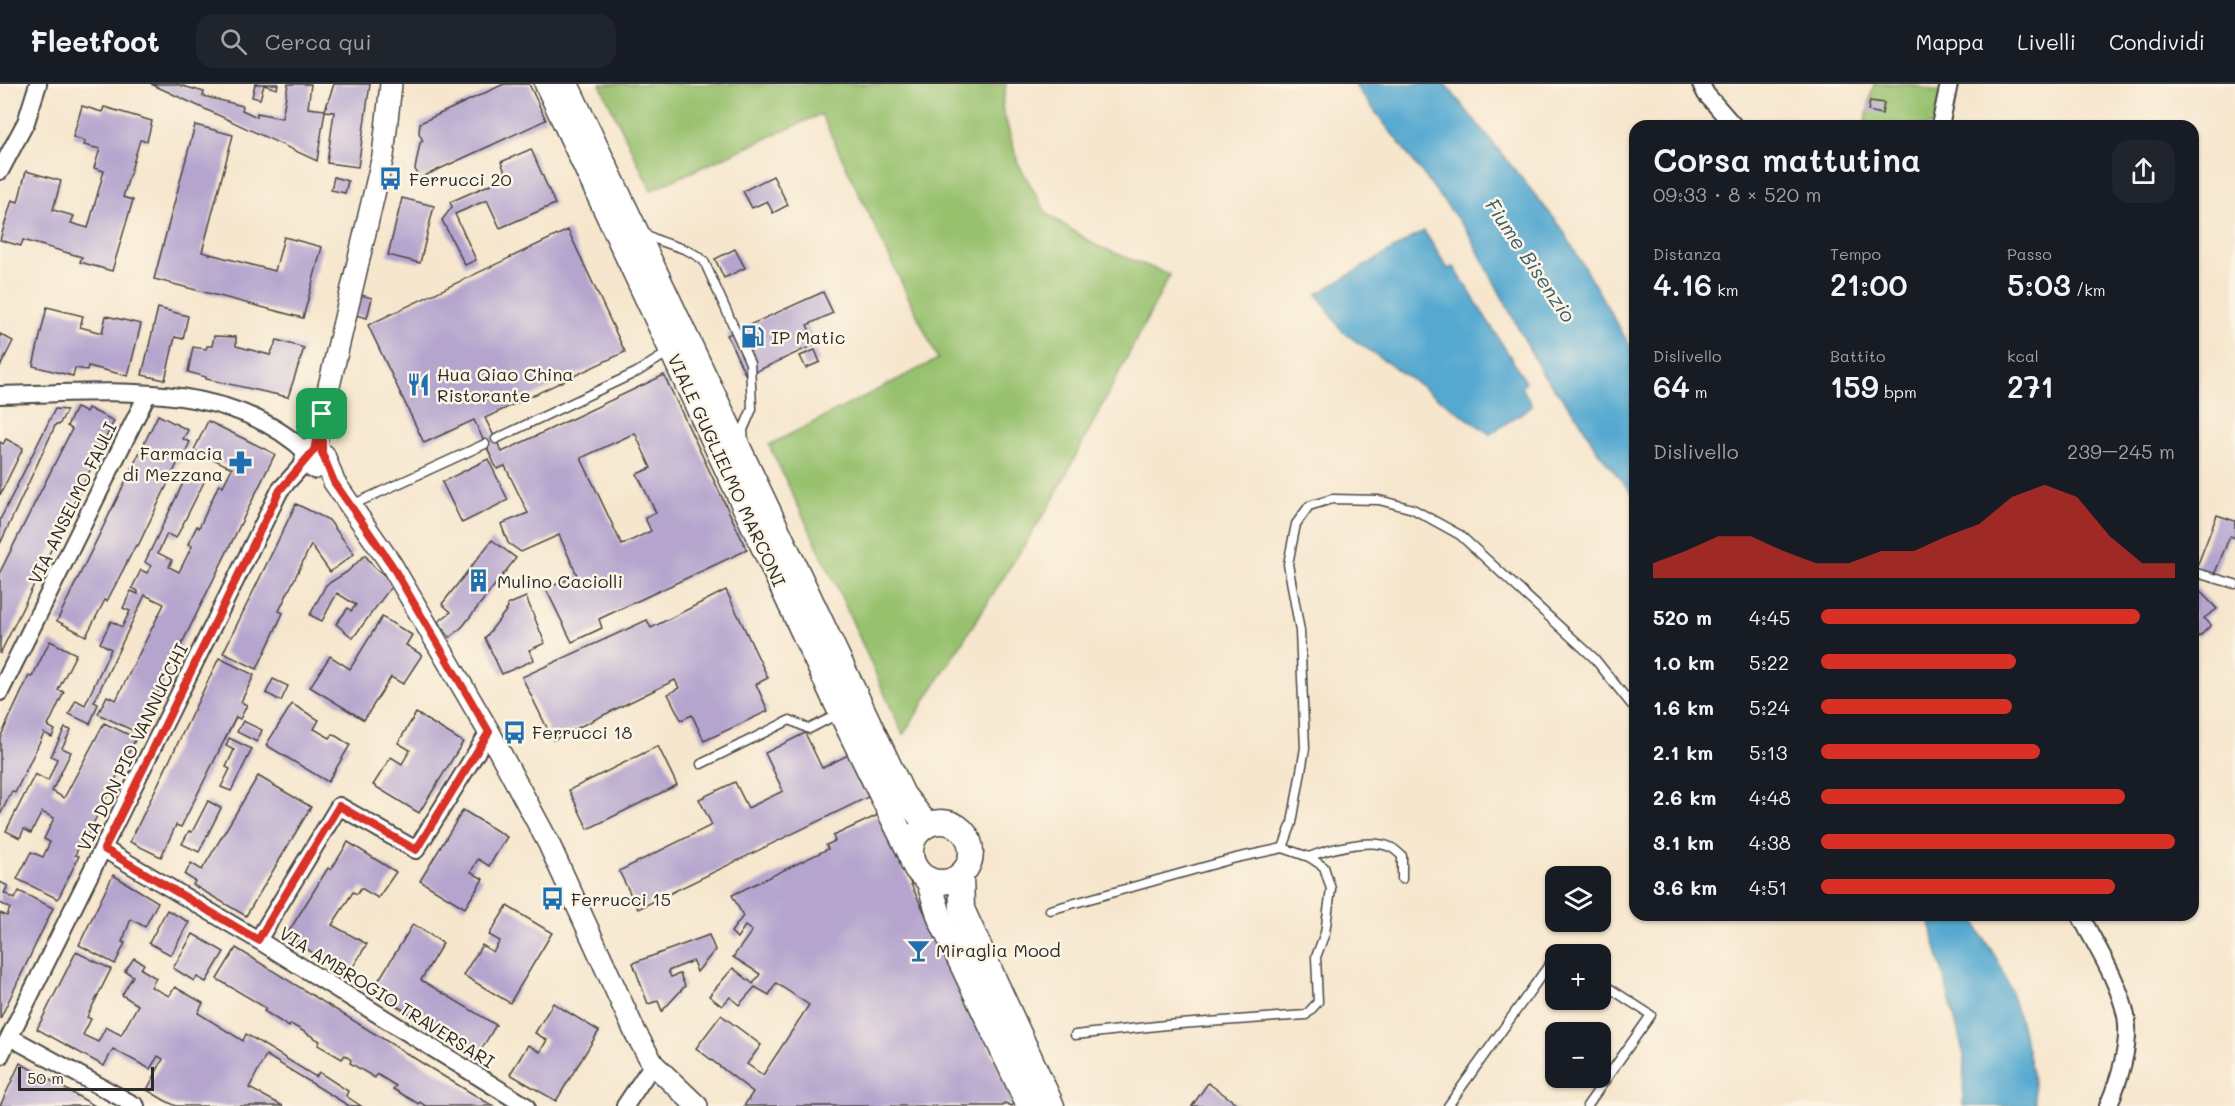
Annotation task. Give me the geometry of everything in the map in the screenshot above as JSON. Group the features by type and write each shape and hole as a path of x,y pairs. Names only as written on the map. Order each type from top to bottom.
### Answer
{"main road":[{"name":"VIALE GUGLIELMO MARCONI","path":"547,84 841,712 920,873 928,879 940,918 1029,1106"},
{"name":"VIALE GUGLIELMO MARCONI","path":"566,84 903,795 927,825"},
{"path":"911,855 913,842 927,825 946,823 960,829 968,838 970,860 961,874 948,881 928,879"},
{"path":"961,874 962,909 1053,1106"}],"street":[{"path":"0,171 26,122 38,84"},
{"path":"314,457 322,414 383,156 391,84"},
{"path":"1701,84 1706,94 1729,120"},
{"path":"1941,120 1949,84"},
{"path":"0,395 147,395 207,401 236,409 270,424 314,457 352,506 391,564 489,732 548,842 635,1032 653,1064 697,1106"},
{"name":"VIA ANSELMO FAULI","path":"0,692 147,395"},
{"name":"VIA DON PIO VANNUCCHI","path":"0,1056 280,490 314,457"},
{"path":"258,940 339,806 416,850 489,732"},
{"name":"VIA AMBROGIO TRAVERSARI","path":"104,849 258,940 526,1106"},
{"path":"2083,921 2112,979 2126,1017 2122,1063 2108,1106"},
{"path":"10,1037 136,1106"},
{"path":"625,1106 653,1064"}],"lane":[{"path":"634,227 658,243 691,249 704,261 750,363 752,409 743,430 744,457"},
{"path":"495,439 637,372 671,350"},
{"path":"352,506 485,444"},
{"path":"1283,848 1293,823 1305,748 1300,631 1288,564 1296,524 1309,506 1332,500 1378,500 1413,510 1460,535 1594,658 1629,702"},
{"path":"2199,574 2235,584"},
{"path":"701,764 790,720 809,729 841,712"},
{"path":"1308,857 1329,848 1373,845 1391,847 1402,856 1402,879"},
{"path":"1050,909 1236,858 1283,848 1308,857 1324,867 1331,889 1325,933 1316,957 1318,1002 1306,1016 1166,1024 1075,1035"},
{"path":"1448,1106 1545,971"},
{"path":"1587,1106 1651,1015 1611,989"}],"green space":[{"path":"600,84 1006,84 1002,107 1018,163 1047,214 1095,245 1170,275 1051,503 903,735 836,585 769,445 938,359 821,114 651,190"},
{"path":"1874,84 1907,84 1941,92 1934,120 1865,120"}],"water":[{"name":"Fiume Bisenzio","path":"1354,84 1445,84 1561,227 1629,345 1629,490 1596,449 1579,419 1542,373 1469,234"},
{"path":"1424,231 1448,269 1454,267 1526,382 1521,386 1532,406 1490,434 1343,332 1317,294"},
{"path":"1930,921 1976,921 1984,940 1999,963 2011,994 2028,1054 2035,1106 1963,1106 1964,1055"}],"building":[{"path":"151,84 176,84 204,92 203,96 243,106 242,110 257,117 257,113 282,118 288,84 311,84 308,108 325,110 334,84 370,84 358,167 327,163 334,112 325,111 317,161"},
{"path":"255,84 278,84 277,89 264,85 260,99 252,97"},
{"path":"504,84 529,84 546,120 420,178 415,169 420,143 423,141 419,133 420,123"},
{"path":"1870,101 1884,103 1882,114 1868,111"},
{"path":"82,106 102,112 104,107 152,121 147,141 140,140 123,197 133,200 112,271 80,262 82,257 23,240 21,246 0,240 12,200 18,202 26,171 61,181 53,210 74,216 71,223 88,228 104,171 94,168 100,149 84,145 85,141 73,137"},
{"path":"195,125 233,135 202,252 275,271 284,237 322,247 303,318 154,279"},
{"path":"531,149 555,204 500,228 487,200 455,214 476,260 465,265 442,220 452,207 450,202 507,177 501,162"},
{"path":"773,176 788,205 773,213 767,201 752,208 743,191"},
{"path":"334,177 348,181 345,193 331,190"},
{"path":"402,198 434,206 420,263 388,255"},
{"path":"568,230 625,352 485,418 502,452 664,375 747,550 599,619 602,628 572,642 546,589 577,575 559,535 521,552 508,543 501,524 528,513 505,466 497,469 474,420 424,443 368,325","holes":["635,433 651,468 637,474 656,513 645,518 651,531 622,545 581,458"]},
{"path":"735,249 745,268 724,278 715,259"},
{"path":"823,292 833,313 807,325 816,344 746,376 727,335"},
{"path":"361,295 372,298 367,318 356,315"},
{"path":"47,307 83,316 80,327 102,333 106,316 141,324 128,376 88,366 87,370 75,368 73,376 33,366"},
{"path":"158,308 188,316 183,339 175,337 165,380 142,375"},
{"path":"0,334 13,341 0,367"},
{"path":"214,336 236,337 236,346 270,355 277,340 304,348 288,397 206,379 206,377 188,372 193,347 206,349 207,346 212,346"},
{"path":"815,350 820,362 806,368 800,356"},
{"path":"76,408 86,412 88,408 114,421 0,654 0,572 72,429 67,426"},
{"path":"55,409 67,410 59,425 56,424 0,544 0,520"},
{"path":"158,415 188,430 183,439 190,442 138,546 136,545 86,636 57,621"},
{"path":"208,421 275,454 138,733 98,714 107,696 116,700 164,604 145,595 94,702 98,704 90,724 69,714 76,700 85,705 111,649 100,643 111,621 122,627 130,611 123,608 131,591 138,594 138,591 132,588 141,570 147,573 151,566 145,562 186,477 193,480 196,473 206,478 176,538 167,534 158,553 172,560 169,567 179,572 192,546 188,544 197,526 199,528 219,484 223,486 232,468 194,450"},
{"path":"6,439 23,448 0,495 0,442 3,444"},
{"path":"488,459 508,500 462,523 442,482"},
{"path":"296,504 329,520 354,554 330,572 311,545 279,611 283,613 257,669 223,653"},
{"path":"2217,515 2235,521 2235,538 2230,536 2214,575 2199,570 2199,561"},
{"name":"Mulino Caciolli","path":"492,540 516,558 463,626 450,638 438,622 451,612 442,604"},
{"path":"365,555 374,567 394,583 353,638 336,624 348,608 351,611 356,605 337,593 322,621 310,615 326,585 347,572"},
{"path":"726,590 768,678 756,684 768,711 704,741 692,715 681,720 668,694 679,688 675,680 553,740 522,677 647,620 651,628"},
{"path":"2199,590 2217,609 2204,618 2211,625 2199,637"},
{"path":"526,597 545,643 529,650 534,660 502,674 485,638 508,608 507,605"},
{"path":"382,617 412,635 406,645 422,655 403,684 391,677 364,720 310,687 330,656 350,669"},
{"path":"50,641 76,654 58,690 64,692 48,726 55,730 52,737 44,733 15,793 12,791 0,815 0,738 29,676 32,677"},
{"path":"219,658 254,675 241,702 247,705 240,719 236,717 181,827 176,825 161,857 130,842"},
{"path":"273,679 288,686 281,701 266,693"},
{"path":"292,704 319,720 314,729 330,738 333,734 350,745 328,782 266,745"},
{"path":"416,713 463,742 419,813 373,785 391,757 402,764 410,750 398,743"},
{"path":"243,721 262,730 257,742 237,732"},
{"path":"104,723 136,738 83,844 81,843 75,855 79,856 58,899 17,879 31,852 43,857 50,842 44,839 54,818 42,812 31,833 24,829 20,838 6,831 35,774 48,781 57,759 51,756 65,728 71,730 62,748 71,752 52,791 64,798"},
{"path":"805,733 822,768 848,755 868,797 638,909 619,871 712,825 699,799 735,782 748,808 783,791 765,753"},
{"path":"229,738 252,749 231,791 221,787 230,769 226,767 234,750 226,746"},
{"path":"658,746 677,785 588,829 569,790"},
{"path":"258,776 311,807 246,916 193,885 195,881 185,875 191,863 202,870"},
{"path":"208,801 221,808 199,852 182,844 189,831 192,832"},
{"path":"463,810 507,837 489,866 478,859 471,872 483,879 465,908 420,881"},
{"path":"878,815 1015,1102 1012,1106 1005,1103 1003,1106 744,1106 753,1092 696,1048 721,1015 761,1045 747,1064 763,1075 809,1005 776,983 769,995 755,987 739,1005 730,997 722,1006 709,996 733,968 753,984 760,974 733,957 752,931 745,926 737,938 731,932 743,916 732,895 828,849 826,845 835,841 833,836"},
{"path":"348,842 396,872 378,898 361,888 357,894 353,892 332,925 367,944 348,975 286,936 328,868 331,870"},
{"path":"113,875 158,902 145,927 131,919 122,942 125,943 115,964 79,945"},
{"path":"0,882 8,886 4,893 15,899 19,891 53,908 0,1019 0,913 7,916 10,908 0,903"},
{"path":"507,906 552,933 510,1003 463,975 482,945 493,952 500,941 489,935"},
{"path":"167,910 189,922 171,955 149,943"},
{"path":"413,924 443,943 421,980 496,1025 478,1055 372,991"},
{"path":"193,934 224,952 206,982 197,977 194,981 173,968"},
{"path":"709,935 715,950 697,972 693,961 668,971 671,977 680,974 685,986 662,1011 658,1001 648,1004 633,963"},
{"path":"236,948 493,1106 426,1106 420,1102 419,1104 393,1089 396,1086 377,1074 375,1078 350,1063 351,1060 345,1055 342,1059 318,1045 320,1041 291,1024 289,1027 264,1011 266,1008 217,979"},
{"path":"76,952 111,969 87,1017 91,1019 83,1035 98,1042 106,1027 121,1035 138,1005 122,995 133,976 125,971 134,958 144,964 141,969 156,978 151,987 169,996 175,987 203,1003 198,1013 243,1041 246,1034 316,1077 319,1072 348,1091 346,1096 361,1106 349,1106 266,1055 249,1088 283,1106 176,1106 164,1100 147,1090 163,1059 158,1056 150,1069 113,1049 104,1066 37,1029"},
{"path":"553,1003 599,1031 556,1101 510,1074 528,1045 540,1052 547,1040 535,1033"},
{"path":"20,1063 55,1083 95,1106 0,1106"},
{"path":"1208,1083 1240,1106 1192,1106"}],"place":[{"name":"Ferrucci 20","path":"391,179"},
{"name":"IP Matic","path":"753,337"},
{"name":"Hua Qiao China Ristorante","path":"419,384"},
{"name":"Farmacia di Mezzana","path":"241,463"},
{"name":"Mulino Caciolli","path":"479,581"},
{"name":"Ferrucci 18","path":"514,732"},
{"name":"Ferrucci 15","path":"553,899"},
{"name":"Miraglia Mood","path":"918,950"}],"route":[{"path":"322,414 322,453 334,482 391,564 489,732 416,850 339,806 258,940 104,849 280,490 306,461 309,453 314,450 322,414"}]}
